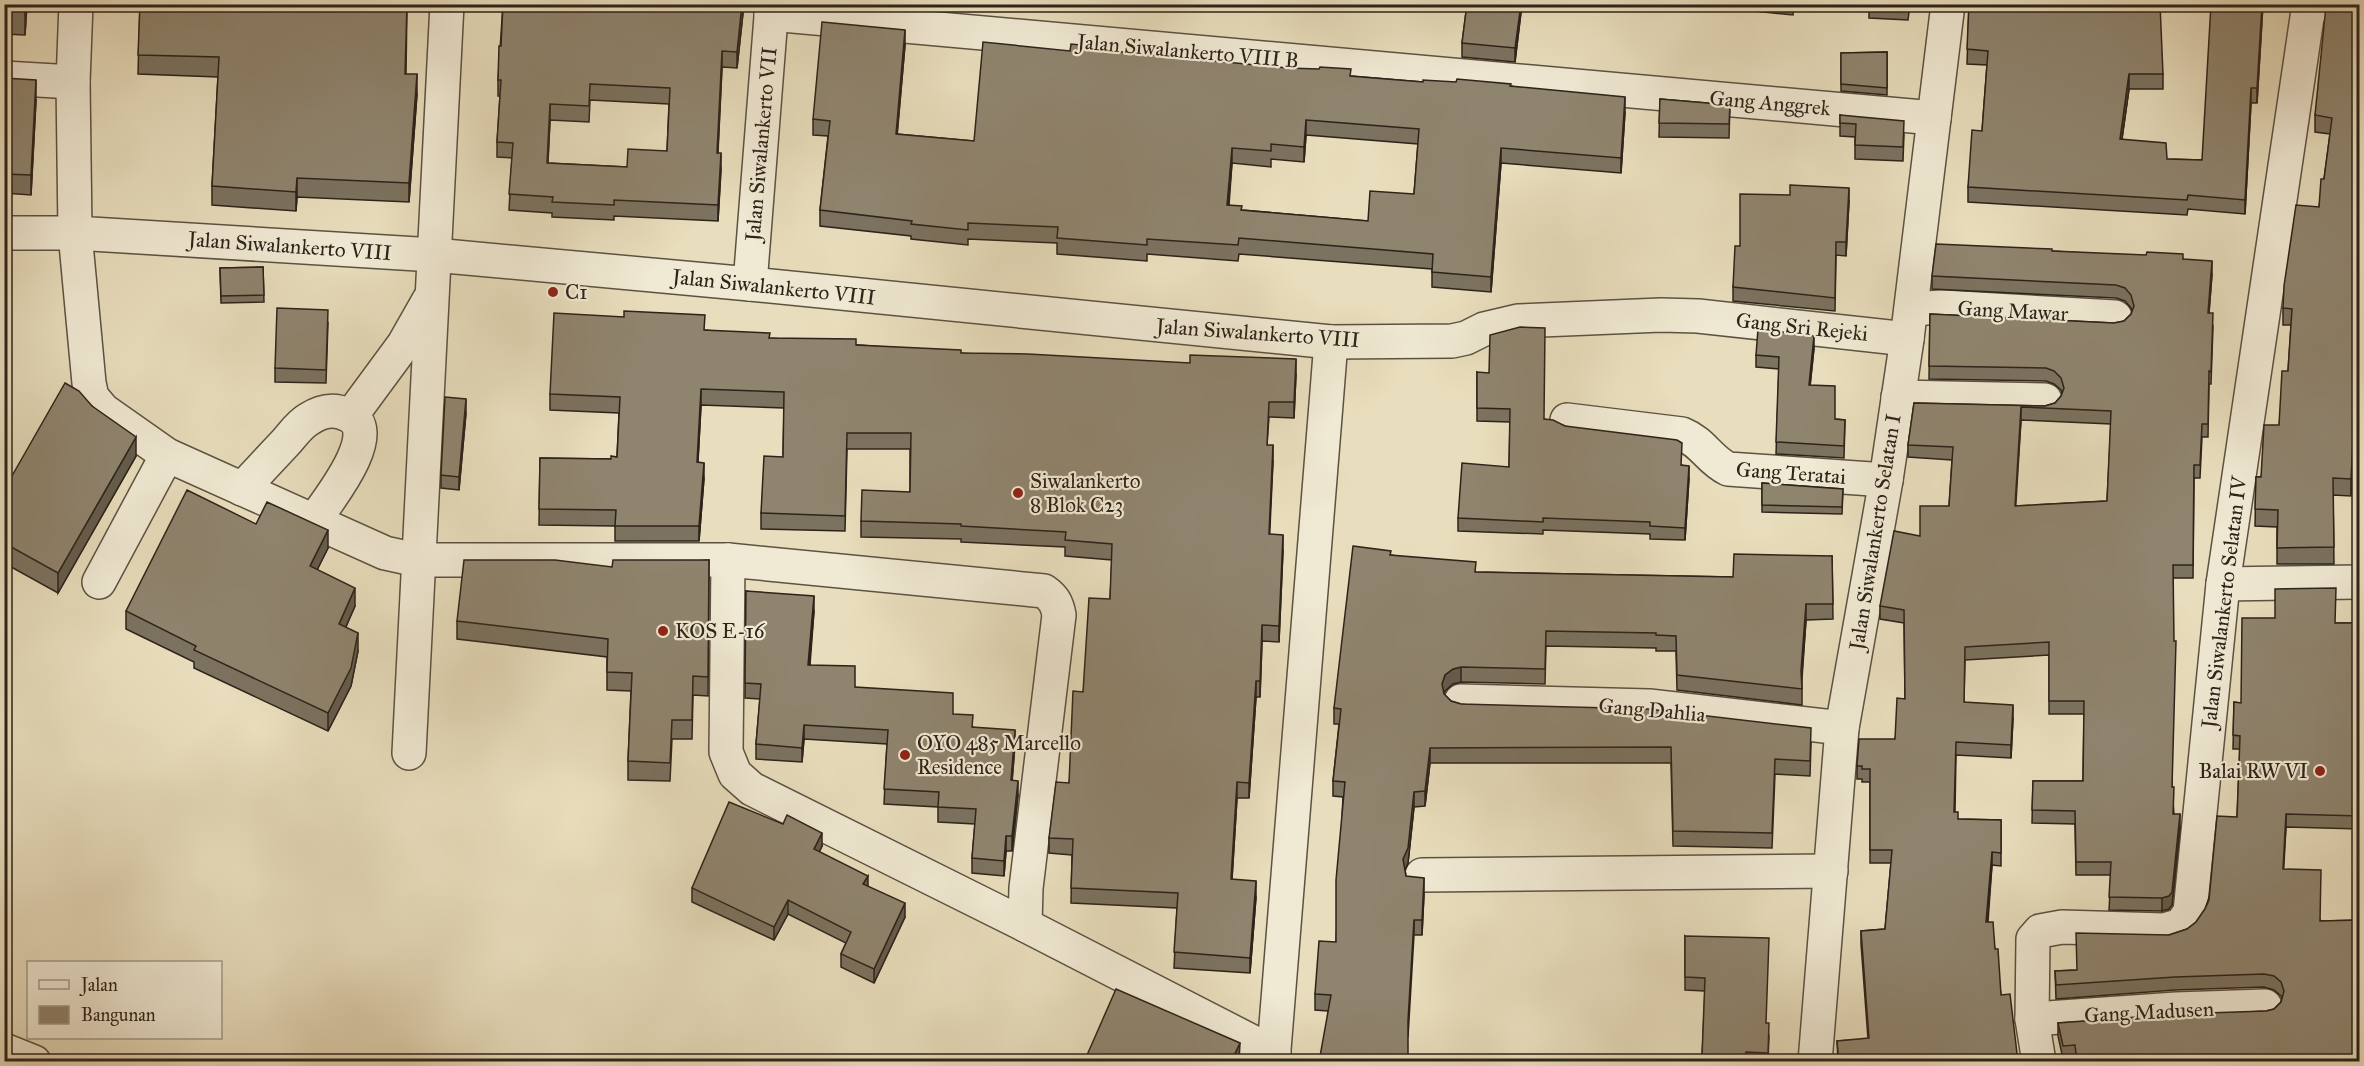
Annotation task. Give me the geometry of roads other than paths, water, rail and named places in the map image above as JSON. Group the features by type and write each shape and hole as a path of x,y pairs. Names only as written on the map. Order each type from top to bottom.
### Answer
{"street":[{"path":"76,4 73,82 75,233 92,397 103,410 167,454 385,553 417,560 728,560 1044,591 1052,597 1059,615 1026,888 1025,925"},
{"path":"409,753 447,4"},
{"name":"Jalan Siwalankerto Selatan I","path":"1815,1062 1842,728 1886,480 1909,324 1948,4"},
{"name":"Jalan Siwalankerto Selatan IV","path":"2039,1062 2032,1019 2033,939 2040,931 2062,927 2164,930 2181,925 2190,912 2223,584 2309,4"},
{"path":"2325,4 2360,7"},
{"name":"Jalan Siwalankerto VIII B","path":"772,9 1606,87"},
{"name":"Jalan Siwalankerto VII","path":"750,284 772,9"},
{"path":"4,78 73,82"},
{"name":"Gang Anggrek","path":"1606,87 1934,118"},
{"name":"Jalan Siwalankerto VIII","path":"4,233 75,233 434,255 1331,342 1452,341 1466,338 1484,328 1518,321 1661,315 1698,316"},
{"path":"351,416 404,344 432,294"},
{"name":"Gang Mawar","path":"1909,324 1942,307 2115,317"},
{"name":"Gang Sri Rejeki","path":"1698,316 1909,324"},
{"path":"728,560 726,752 735,774 752,789 1025,925 1274,1057 1331,342"},
{"path":"1898,397 2045,400"},
{"path":"242,489 306,420 323,411 338,411 351,416 359,429 359,447 353,463 313,522"},
{"name":"Gang Teratai","path":"1567,420 1682,434 1695,439 1718,464 1728,469 1886,480"},
{"path":"99,582 167,454"},
{"path":"2223,584 2360,582"},
{"name":"Gang Dahlia","path":"1461,701 1649,706 1842,728"},
{"path":"1422,875 1831,870"},
{"name":"Gang Madusen","path":"2032,1019 2176,1009 2265,1006"},
{"path":"4,1050 34,1062"}],"place":[{"name":"C1","path":"553,292"},
{"name":"Siwalankerto 8 Blok C23","path":"1018,493"},
{"name":"KOS E-16","path":"663,631"},
{"name":"OYO 485 Marcello Residence","path":"905,755"},
{"name":"Balai RW VI","path":"2320,771"}]}
